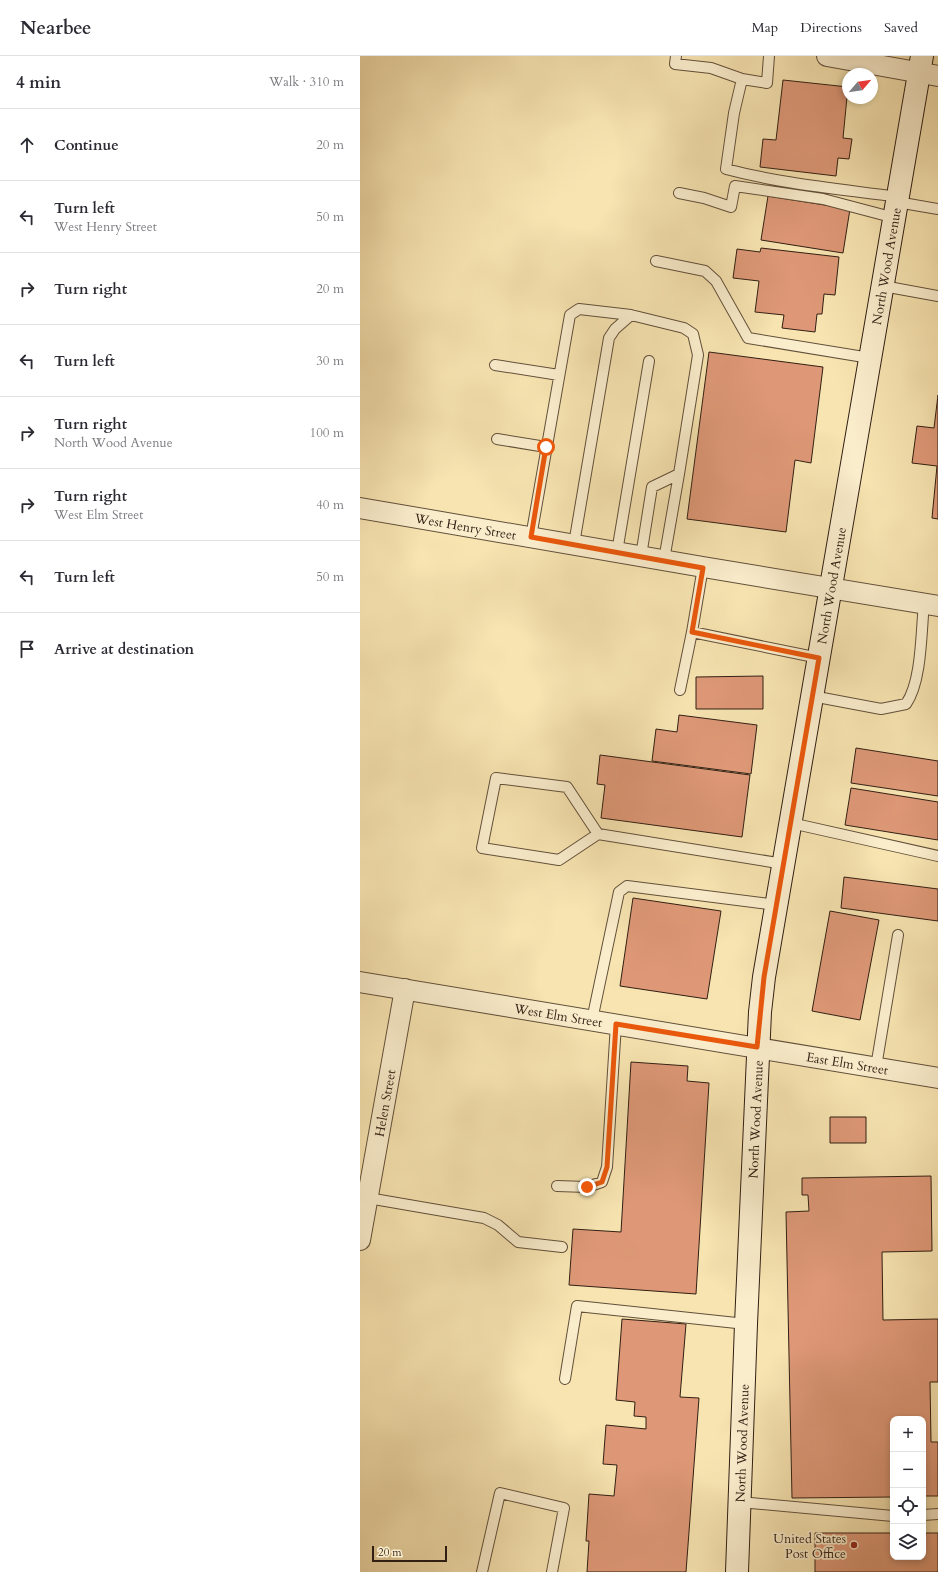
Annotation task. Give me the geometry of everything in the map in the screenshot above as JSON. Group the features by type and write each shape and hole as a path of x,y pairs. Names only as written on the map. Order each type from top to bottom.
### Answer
{"main road":[{"name":"North Wood Avenue","path":"737,1572 757,1047 764,977 897,206 927,68"}],"street":[{"path":"827,56 927,68"},
{"name":"West Henry Street","path":"360,508 574,544 703,568 931,605"},
{"name":"West Elm Street","path":"360,982 757,1047"},
{"name":"Helen Street","path":"360,1240 405,989"},
{"name":"East Elm Street","path":"757,1047 938,1078"}],"lane":[{"path":"676,56 676,64 711,68 742,79 767,83 769,56"},
{"path":"742,79 734,113 726,169 753,177 782,180 817,187 897,206"},
{"path":"679,193 704,198 731,207 735,186 823,199 938,209"},
{"path":"656,261 705,271 716,281 748,338 870,358"},
{"path":"883,286 938,296"},
{"path":"531,537 568,319 574,310 579,309 632,315 684,328 693,334 698,355 664,560"},
{"path":"574,544 609,338 615,329 632,315"},
{"path":"617,552 649,361"},
{"path":"495,365 559,375"},
{"path":"497,439 546,447"},
{"path":"641,556 652,488 679,474"},
{"path":"680,690 703,568"},
{"path":"812,696 881,709 906,704 912,696 917,678 931,605"},
{"path":"692,632 819,658"},
{"path":"598,834 567,787 496,778 482,848 559,860 598,834 784,864"},
{"path":"791,823 938,856"},
{"path":"592,1020 619,892 623,889 628,886 777,905"},
{"path":"876,1067 898,935"},
{"path":"557,1186 587,1187 602,1182 607,1167 616,1024"},
{"path":"368,1198 484,1218 498,1225 518,1242 562,1247"},
{"path":"564,1379 577,1306 746,1324"},
{"path":"482,1572 500,1493 564,1508 552,1572"},
{"path":"740,1502 890,1516"},
{"path":"926,1515 938,1514"}],"building":[{"path":"783,80 842,86 842,104 846,104 843,138 852,139 849,159 838,158 836,176 760,167 763,139 776,140"},
{"path":"768,196 850,209 843,253 761,240"},
{"path":"761,248 839,257 835,295 824,294 822,314 817,314 815,332 782,328 784,315 755,312 759,281 733,278 737,249 760,252"},
{"path":"709,352 823,367 811,463 795,460 786,532 687,519"},
{"path":"938,395 938,519 932,518 937,466 912,463 917,426 934,428"},
{"path":"763,676 763,709 696,709 696,677"},
{"path":"679,715 757,725 751,774 652,761 656,729 677,732"},
{"path":"856,748 938,761 938,796 851,783"},
{"path":"600,755 750,775 742,837 601,818 605,785 597,784"},
{"path":"851,788 938,802 938,840 845,825"},
{"path":"844,877 938,889 938,921 841,908"},
{"path":"633,898 721,911 707,999 620,986"},
{"path":"830,911 879,920 860,1020 812,1011"},
{"path":"631,1062 688,1066 687,1081 709,1083 696,1294 569,1285 573,1229 621,1232"},
{"path":"830,1117 866,1117 866,1143 830,1143"},
{"path":"931,1176 932,1251 882,1252 883,1320 938,1319 938,1382 930,1382 931,1442 938,1442 938,1496 926,1496 926,1416 890,1416 890,1497 792,1498 786,1212 809,1211 808,1195 802,1195 802,1178"},
{"path":"622,1319 686,1324 680,1397 699,1398 686,1572 587,1572 589,1541 586,1541 589,1494 614,1496 617,1465 603,1464 606,1425 646,1429 646,1417 634,1416 635,1402 616,1400"},
{"name":"United States Post Office","path":"815,1533 890,1533 890,1560 926,1560 926,1533 938,1533 938,1572 815,1572"}],"place":[{"name":"United States Post Office","path":"854,1545"}],"route":[{"path":"546,447 531,537 703,568 692,632 819,658 764,977 757,1047 616,1024 607,1167 602,1182 587,1187"}]}
